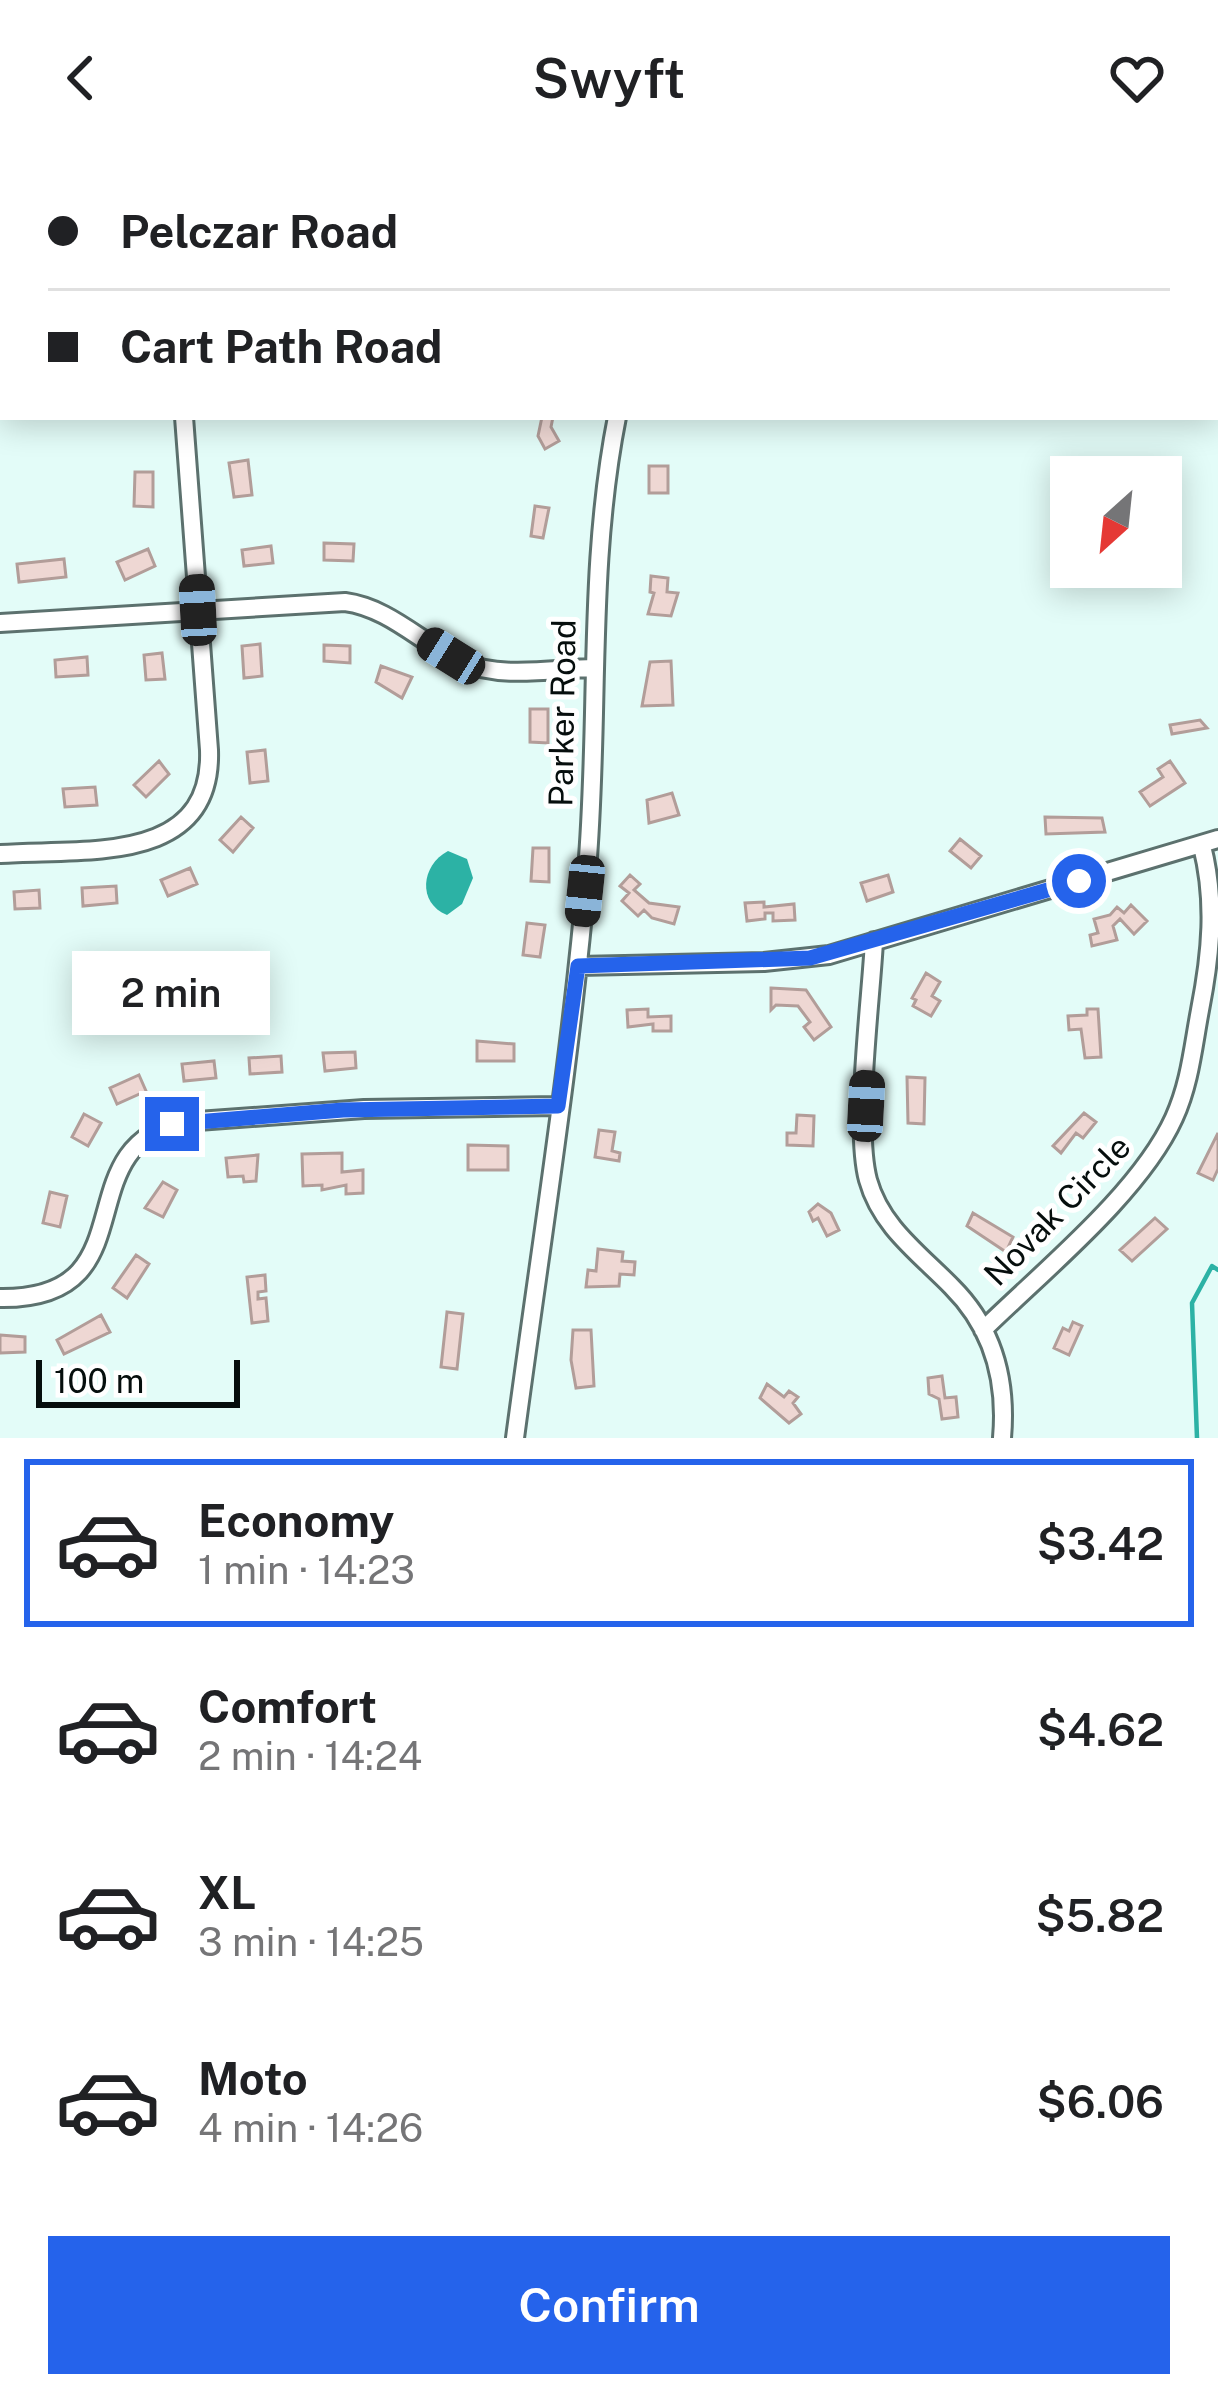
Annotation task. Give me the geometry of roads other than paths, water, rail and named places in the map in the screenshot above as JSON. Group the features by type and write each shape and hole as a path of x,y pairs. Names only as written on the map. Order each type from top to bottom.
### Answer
{"street":[{"path":"0,854 143,843 175,832 205,793 209,765 184,420"},
{"name":"Parker Road","path":"514,1438 578,966 588,866 597,560 617,420"},
{"path":"0,623 360,604 466,664 504,671 593,668"},
{"path":"578,966 810,958 1210,842"},
{"name":"Novak Circle","path":"983,1330 1121,1193 1174,1119 1187,1081 1211,942 1210,842"},
{"path":"874,941 867,1178 889,1222 953,1287 983,1330 1001,1382 1002,1438"},
{"path":"0,1298 52,1292 82,1271 95,1250 122,1162 158,1128 184,1121 343,1110 558,1106"}],"water":[{"path":"448,851 467,859 473,878 462,904 447,915 431,902 426,884 432,865"}],"waterway":[{"path":"1197,1438 1192,1303 1212,1266 1218,1270"}]}
